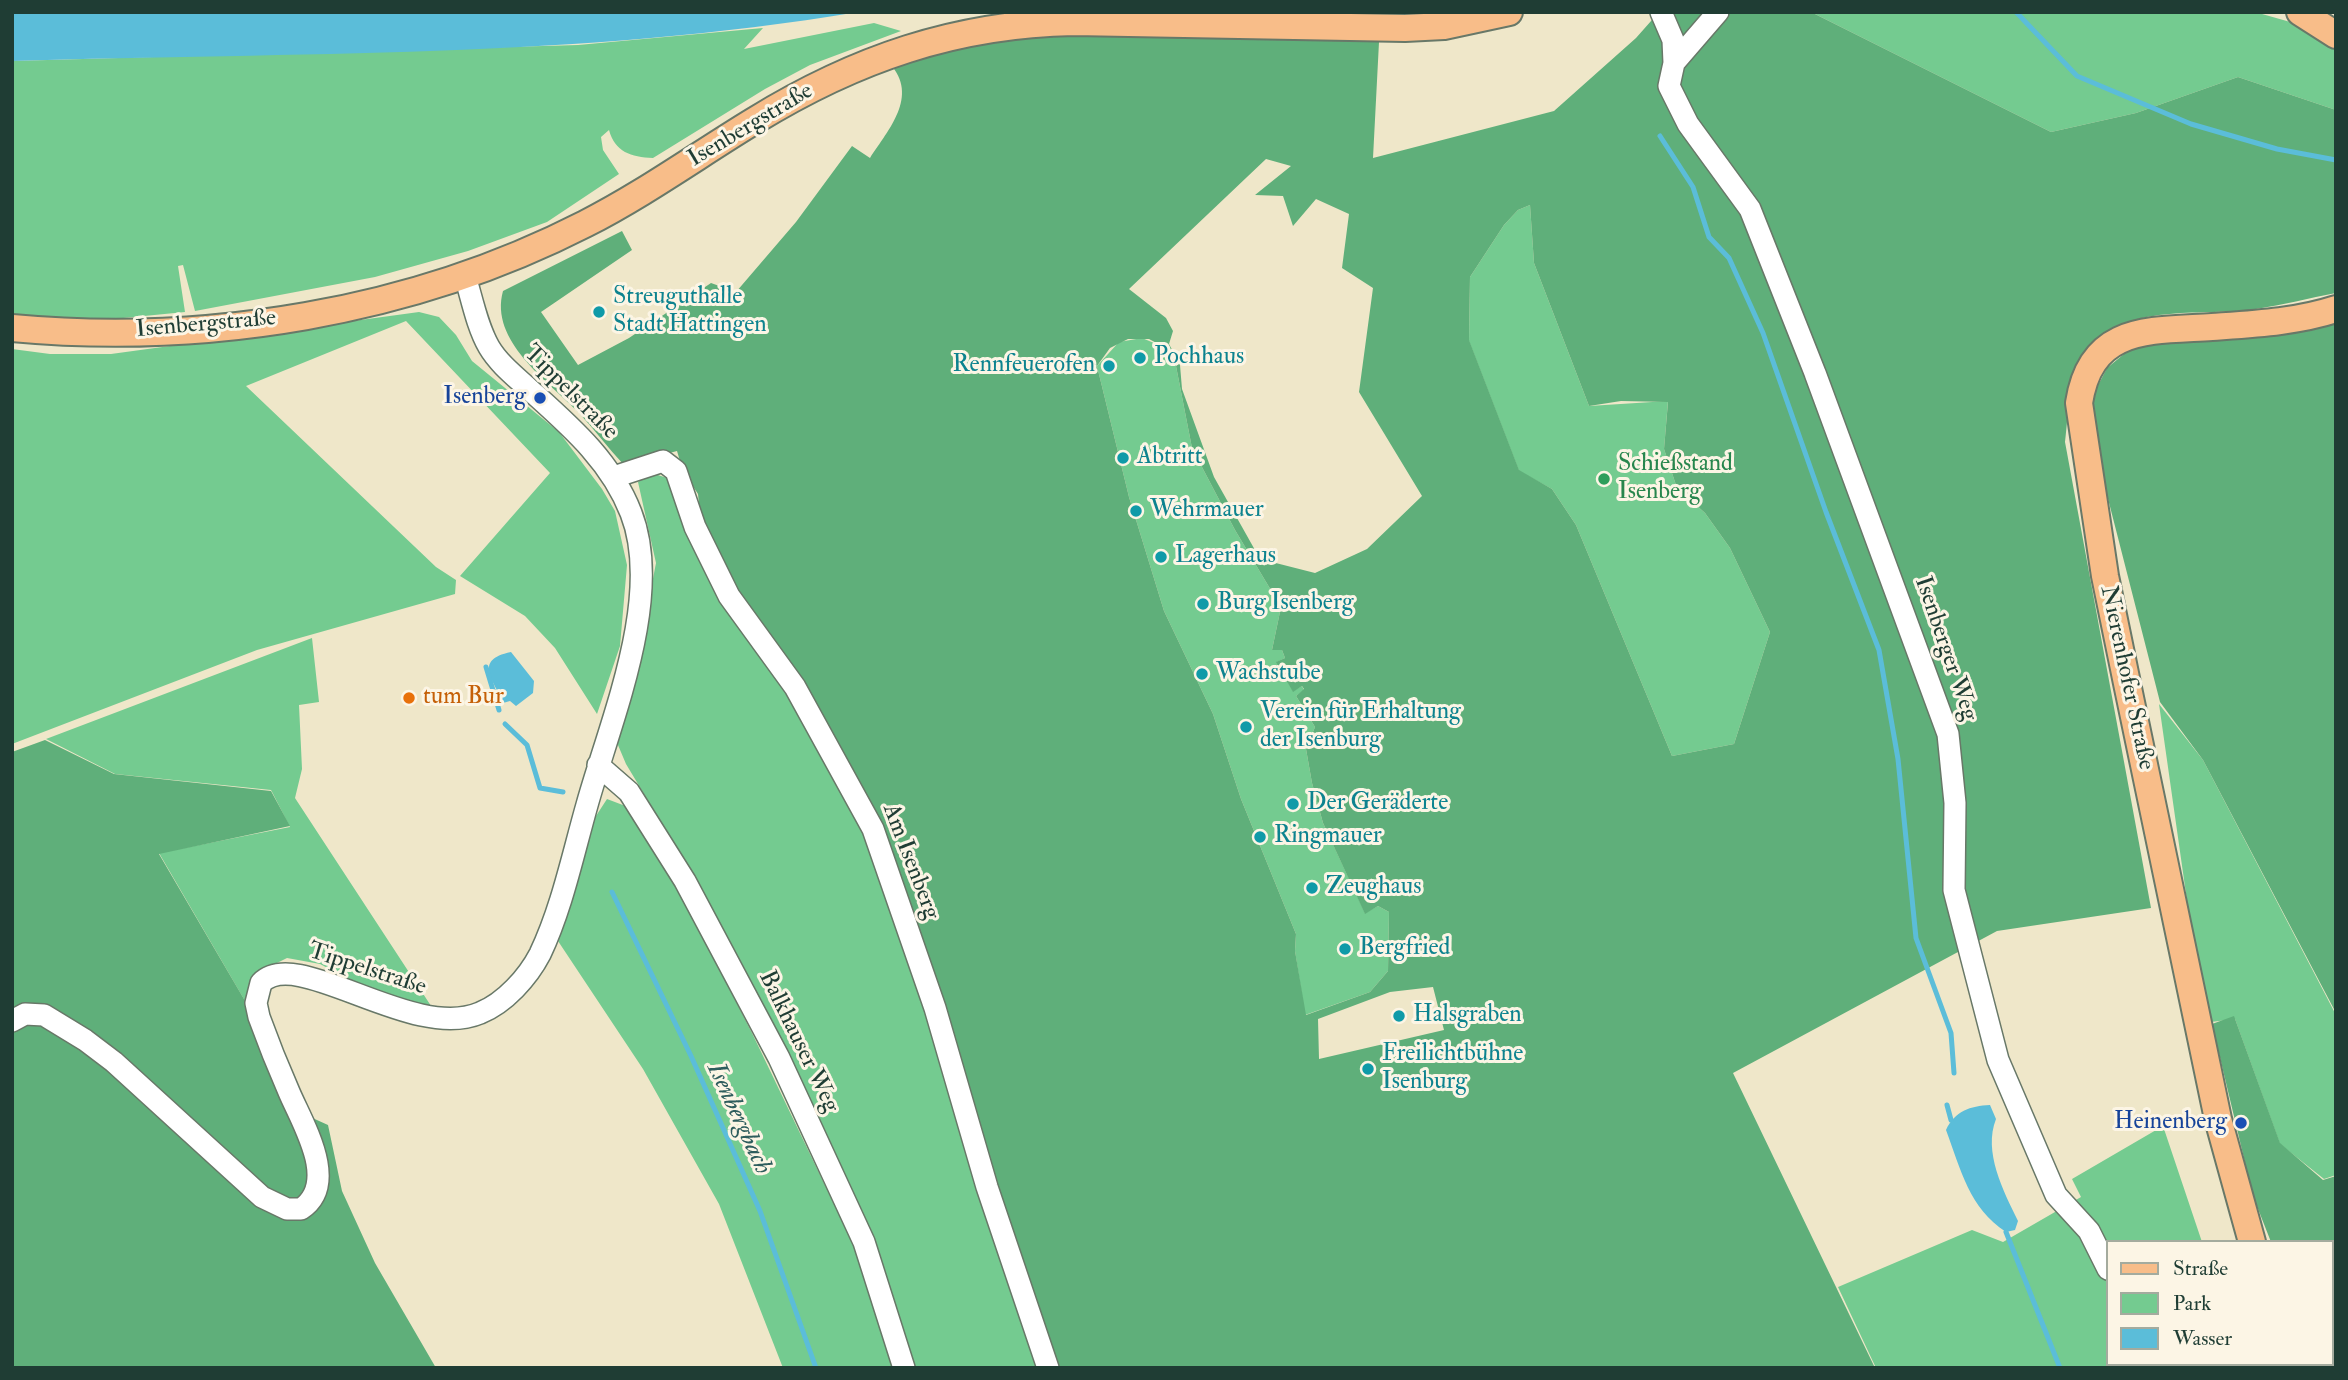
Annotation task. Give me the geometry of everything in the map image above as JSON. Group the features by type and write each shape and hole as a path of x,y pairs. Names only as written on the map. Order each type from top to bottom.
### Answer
{"main road":[{"name":"Isenbergstraße","path":"12,328 98,333 169,332 239,325 366,304 465,276 588,223 809,90 865,63 939,38 1034,23 1405,28 1444,26 1509,12"},
{"path":"2300,12 2336,35"},
{"name":"Nierenhofer Straße","path":"2251,1240 2218,1119 2128,688 2105,576 2078,403 2081,386 2098,356 2123,337 2172,328 2302,318 2336,309"}],"street":[{"name":"Isenberger Weg","path":"1661,12 1673,40 1674,63 1669,86 1688,124 1750,209 1820,386 1948,734 1955,803 1954,890 1998,1060 2056,1195 2089,1231 2106,1265"},
{"path":"1674,63 1717,12"},
{"name":"Tippelstraße","path":"12,1021 18,1016 34,1013 55,1020 114,1062 262,1197 287,1209 301,1209 313,1198 318,1180 312,1140 259,1017 256,1003 261,983 267,976 285,972 314,979 415,1015 451,1020 482,1013 511,992 539,956 565,882 631,651 639,605 641,562 632,513 614,477 590,446 489,348 465,276"},
{"name":"Am Isenberg","path":"614,477 663,461 676,471 695,527 729,596 795,687 873,829 935,1008 987,1187 1048,1368"},
{"name":"Balkhauser Weg","path":"598,765 629,792 685,881 779,1058 864,1242 904,1368"}],"green space":[{"path":"1659,12 1811,12 2051,132 2136,113 2238,77 2336,110 2336,293 2256,309 2170,314 2127,322 2108,331 2091,345 2083,354 2074,377 2065,442 2151,908 1997,931 1733,1073 1875,1368 1054,1368 877,825 733,591 701,524 698,494 683,471 677,451 624,465 578,412 524,359 505,327 501,309 503,291 622,231 632,250 541,312 578,365 629,338 711,283 736,292 796,222 852,146 870,158 885,136 898,112 902,88 890,64 955,45 1028,35 1193,32 1379,42 1373,158 1554,111 1636,38","holes":["1266,159 1291,166 1255,195 1283,196 1293,226 1316,199 1349,214 1342,268 1373,288 1359,392 1422,496 1367,549 1315,573 1260,559 1214,477 1182,389 1180,365 1169,344 1173,331 1166,318 1129,289","1530,205 1534,263 1589,406 1621,401 1668,402 1664,449 1677,488 1705,513 1730,548 1770,632 1734,744 1672,756 1576,525 1552,489 1519,470 1469,340 1470,277 1504,225 1518,210","1128,339 1149,339 1166,348 1169,346 1179,364 1176,366 1192,448 1235,530 1281,607 1272,650 1282,650 1285,658 1276,662 1293,692 1302,686 1304,689 1296,696 1315,727 1306,749 1323,823 1365,914 1378,906 1389,912 1388,971 1370,992 1306,1015 1295,951 1296,934 1241,799 1213,714 1164,611 1129,497 1097,366 1110,348","1433,987 1444,1030 1319,1059 1318,1019 1390,992"]},
{"path":"1811,12 2255,12 2336,35 2336,110 2238,77 2136,113 2051,132"},
{"path":"874,23 901,31 810,65 765,89 653,158 625,152 615,144 609,130 601,137 603,150 619,174 547,222 468,251 375,277 195,311 183,265 178,266 185,312 103,320 12,315 12,61 578,45 763,28 744,49"},
{"name":"Schießstand Isenberg","path":"1530,205 1534,263 1589,406 1668,401 1664,449 1677,488 1705,513 1730,548 1770,632 1734,744 1672,756 1576,525 1552,489 1519,471 1469,341 1470,277 1504,225 1518,210"},
{"path":"419,312 439,317 456,335 472,361 559,432 602,489 615,511 627,565 620,646 597,714 555,648 525,616 460,576 550,473 406,321 246,386 436,567 456,580 455,594 257,650 12,744 12,349 50,354 111,354"},
{"path":"2336,321 2336,1013 2203,760 2160,702 2094,444 2092,397 2107,368 2135,345"},
{"path":"1142,338 1166,348 1169,345 1178,362 1176,366 1192,448 1235,530 1281,607 1272,650 1282,650 1285,658 1277,662 1293,691 1302,686 1304,690 1296,696 1315,727 1306,749 1323,823 1365,913 1378,906 1389,912 1388,971 1370,992 1305,1015 1295,951 1296,934 1241,799 1213,714 1164,611 1129,497 1097,366 1119,342"},
{"path":"652,473 667,478 792,689 864,828 930,1009 1036,1368 915,1368 695,879 626,764 615,738 639,651 656,563 638,482"},
{"path":"312,638 319,702 299,705 302,769 295,798 435,1012 383,997 320,964 287,958 255,974 252,1013 159,853 290,827 271,790 115,774 46,739"},
{"path":"2159,704 2203,760 2336,1015 2336,1175 2324,1179 2280,1144 2235,1019 2211,1022 2195,957"},
{"path":"45,740 114,774 271,791 290,826 159,854 251,1011 288,1107 328,1125 342,1191 375,1263 436,1368 12,1368 12,752"},
{"path":"607,799 628,807 678,888 752,1033 857,1252 896,1368 783,1368 719,1204 643,1069 558,941 594,819"},
{"path":"2234,1016 2280,1143 2323,1180 2336,1176 2336,1368 2322,1366 2334,1366 2334,1240 2270,1240 2253,1196 2212,1024"},
{"path":"2163,1126 2201,1240 2106,1240 2106,1366 2249,1368 1876,1368 1838,1287 1972,1230 2003,1242 2081,1197 2072,1179"}],"water":[{"path":"12,12 858,12 753,27 543,46 12,61"},
{"path":"511,652 534,681 533,693 516,706 510,701 503,703 489,672 492,660"},
{"path":"1990,1105 1996,1119 1992,1144 1996,1171 2018,1221 2015,1230 2006,1232 1983,1212 1975,1200 1946,1130 1954,1118 1964,1111"}],"waterway":[{"path":"2016,12 2077,76 2191,124 2277,149 2336,160"},
{"path":"1660,136 1693,187 1709,237 1729,258 1763,333 1826,512 1879,650 1898,759 1916,938 1951,1033 1954,1073"},
{"name":"Isenbergbach","path":"486,667 499,710"},
{"name":"Isenbergbach","path":"505,724 527,745 540,788 563,792"},
{"name":"Isenbergbach","path":"612,892 691,1056 760,1211 816,1368"},
{"path":"1947,1105 1951,1120"},
{"path":"2006,1232 2060,1368"}],"place":[{"name":"Streuguthalle Stadt Hattingen","path":"599,312"},
{"name":"Pochhaus","path":"1140,358"},
{"name":"Rennfeuerofen","path":"1109,366"},
{"name":"Isenberg","path":"540,398"},
{"name":"Abtritt","path":"1123,458"},
{"name":"Schießstand Isenberg","path":"1604,479"},
{"name":"Wehrmauer","path":"1136,511"},
{"name":"Lagerhaus","path":"1161,557"},
{"name":"Burg Isenberg","path":"1203,604"},
{"name":"Wachstube","path":"1202,674"},
{"name":"tum Bur","path":"409,698"},
{"name":"Verein für Erhaltung der Isenburg","path":"1246,727"},
{"name":"Der Geräderte","path":"1293,804"},
{"name":"Ringmauer","path":"1260,837"},
{"name":"Zeughaus","path":"1312,888"},
{"name":"Bergfried","path":"1345,949"},
{"name":"Halsgraben","path":"1399,1016"},
{"name":"Freilichtbühne Isenburg","path":"1368,1069"},
{"name":"Heinenberg","path":"2241,1123"}]}
